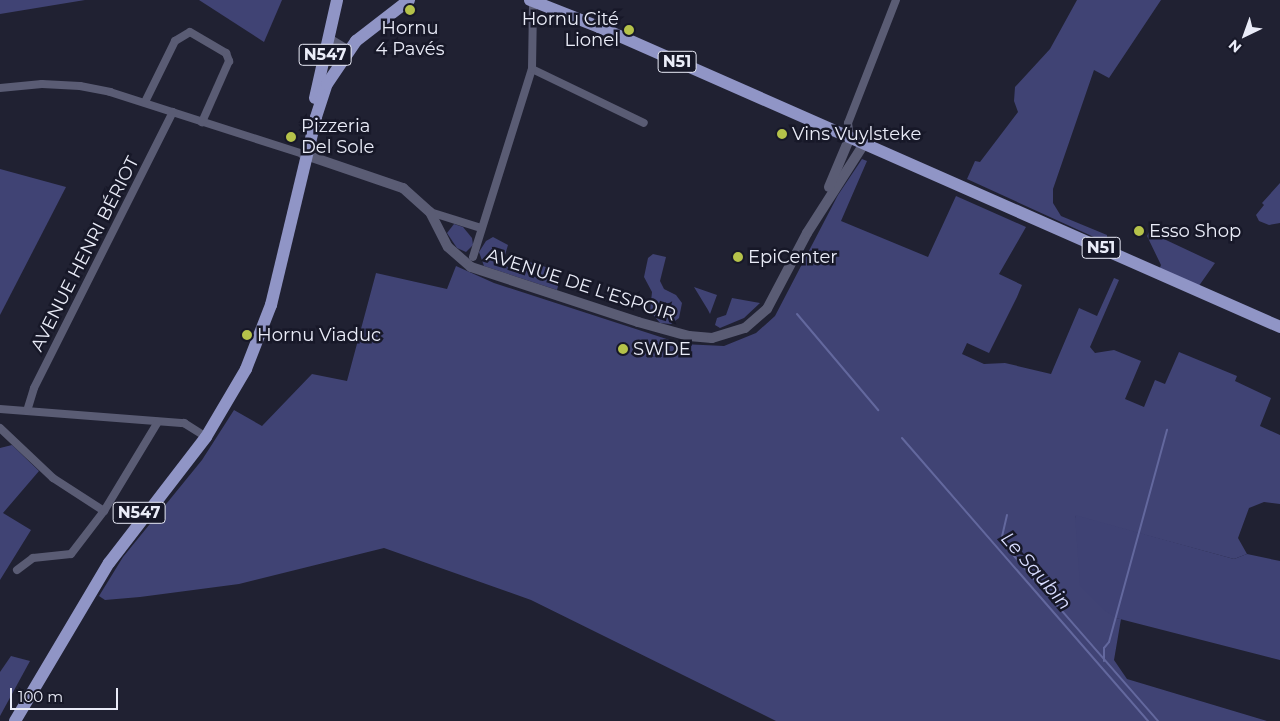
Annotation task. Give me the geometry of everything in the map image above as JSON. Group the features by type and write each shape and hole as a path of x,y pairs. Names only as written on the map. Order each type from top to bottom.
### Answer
{"main road":[{"name":"N547","path":"306,155 313,110 337,0"},
{"name":"N547","path":"6,721 35,679 114,546 203,435 245,358 261,319 279,261 316,117 328,84 349,50 409,0"},
{"name":"N51","path":"537,1 564,7 599,27"},
{"name":"N51","path":"537,1 1280,327"},
{"name":"N547","path":"15,721 35,679"}],"street":[{"path":"823,207 850,137 848,123 896,0"},
{"path":"473,257 532,69 537,1"},
{"path":"145,102 175,41 190,32 226,53 229,60 202,122"},
{"path":"328,38 349,50"},
{"path":"532,69 644,123"},
{"path":"0,88 42,84 80,86 145,102 306,155"},
{"name":"AVENUE HENRI BÉRIOT","path":"27,411 34,388 173,112"},
{"path":"823,207 864,144"},
{"name":"AVENUE DE L'ESPOIR","path":"306,155 399,186 430,212 448,247 471,267 638,322 689,336 712,338 745,328 764,313 823,207"},
{"path":"430,212 482,228"},
{"path":"0,409 184,423 203,435"},
{"path":"17,570 33,558 71,554 104,511 158,422"},
{"path":"0,428 53,478 104,511"}],"shaded area":[{"path":"0,0 85,0 0,14"},
{"path":"199,0 282,0 264,42"},
{"path":"1077,0 1161,0 1109,78 1094,70 1053,189 1053,203 1061,216 1107,235 1107,243 967,179 975,161 980,162 1018,112 1014,101 1015,87 1050,49"},
{"path":"862,159 867,161 841,221 928,257 956,196 1026,227 999,274 1022,285 989,353 967,343 962,354 984,364 1005,363 1051,374 1079,308 1097,316 1114,278 1119,280 1090,347 1095,353 1114,350 1141,361 1125,399 1144,407 1155,380 1165,384 1179,352 1237,376 1235,381 1271,398 1260,426 1280,435 1280,504 1264,502 1249,508 1238,538 1247,554 1234,559 1075,516 1116,618 1121,619 1114,660 1127,679 1267,721 776,721 531,600 384,548 239,584 105,600 99,596 123,557 202,460 234,410 262,426 312,374 347,381 376,273 447,289 456,266 494,283 682,344 724,346 756,333 775,316 838,195"},
{"path":"0,169 66,187 0,315"},
{"path":"1280,183 1280,223 1269,225 1259,221 1256,215 1264,205 1262,203"},
{"path":"454,224 463,227 472,238 473,245 466,252 457,248 447,233"},
{"path":"1149,232 1215,263 1196,290 1158,273 1161,265 1147,236"},
{"path":"493,237 508,245 502,265 520,271 523,260 562,272 557,290 484,266 479,252 486,241"},
{"path":"653,254 666,257 660,281 664,289 676,295 682,303 679,318 671,324 660,323 650,311 652,292 644,277 648,258"},
{"path":"694,287 717,295 710,314 708,310"},
{"path":"732,298 760,303 744,318 720,328 715,325 717,318 726,315"},
{"path":"12,445 39,471 3,513 31,530 0,580 0,448"},
{"path":"1075,515 1234,559 1247,554 1280,561 1280,660 1116,618 1104,610 1080,586"},
{"path":"11,656 30,661 0,716 0,672"}],"waterway":[{"name":"Le Saubin","path":"797,314 878,410"},
{"path":"1104,661 1104,648 1109,642 1167,430"},
{"name":"Le Saubin","path":"902,438 1148,721"},
{"path":"1007,515 1001,541 1158,721"}],"place":[{"name":"Hornu 4 Pavés","path":"410,10"},
{"name":"Hornu Cité Lionel","path":"629,30"},
{"name":"Vins Vuylsteke","path":"782,134"},
{"name":"Pizzeria Del Sole","path":"291,137"},
{"name":"Esso Shop","path":"1139,231"},
{"name":"EpiCenter","path":"738,257"},
{"name":"Hornu Viaduc","path":"247,335"},
{"name":"SWDE","path":"623,349"}]}
